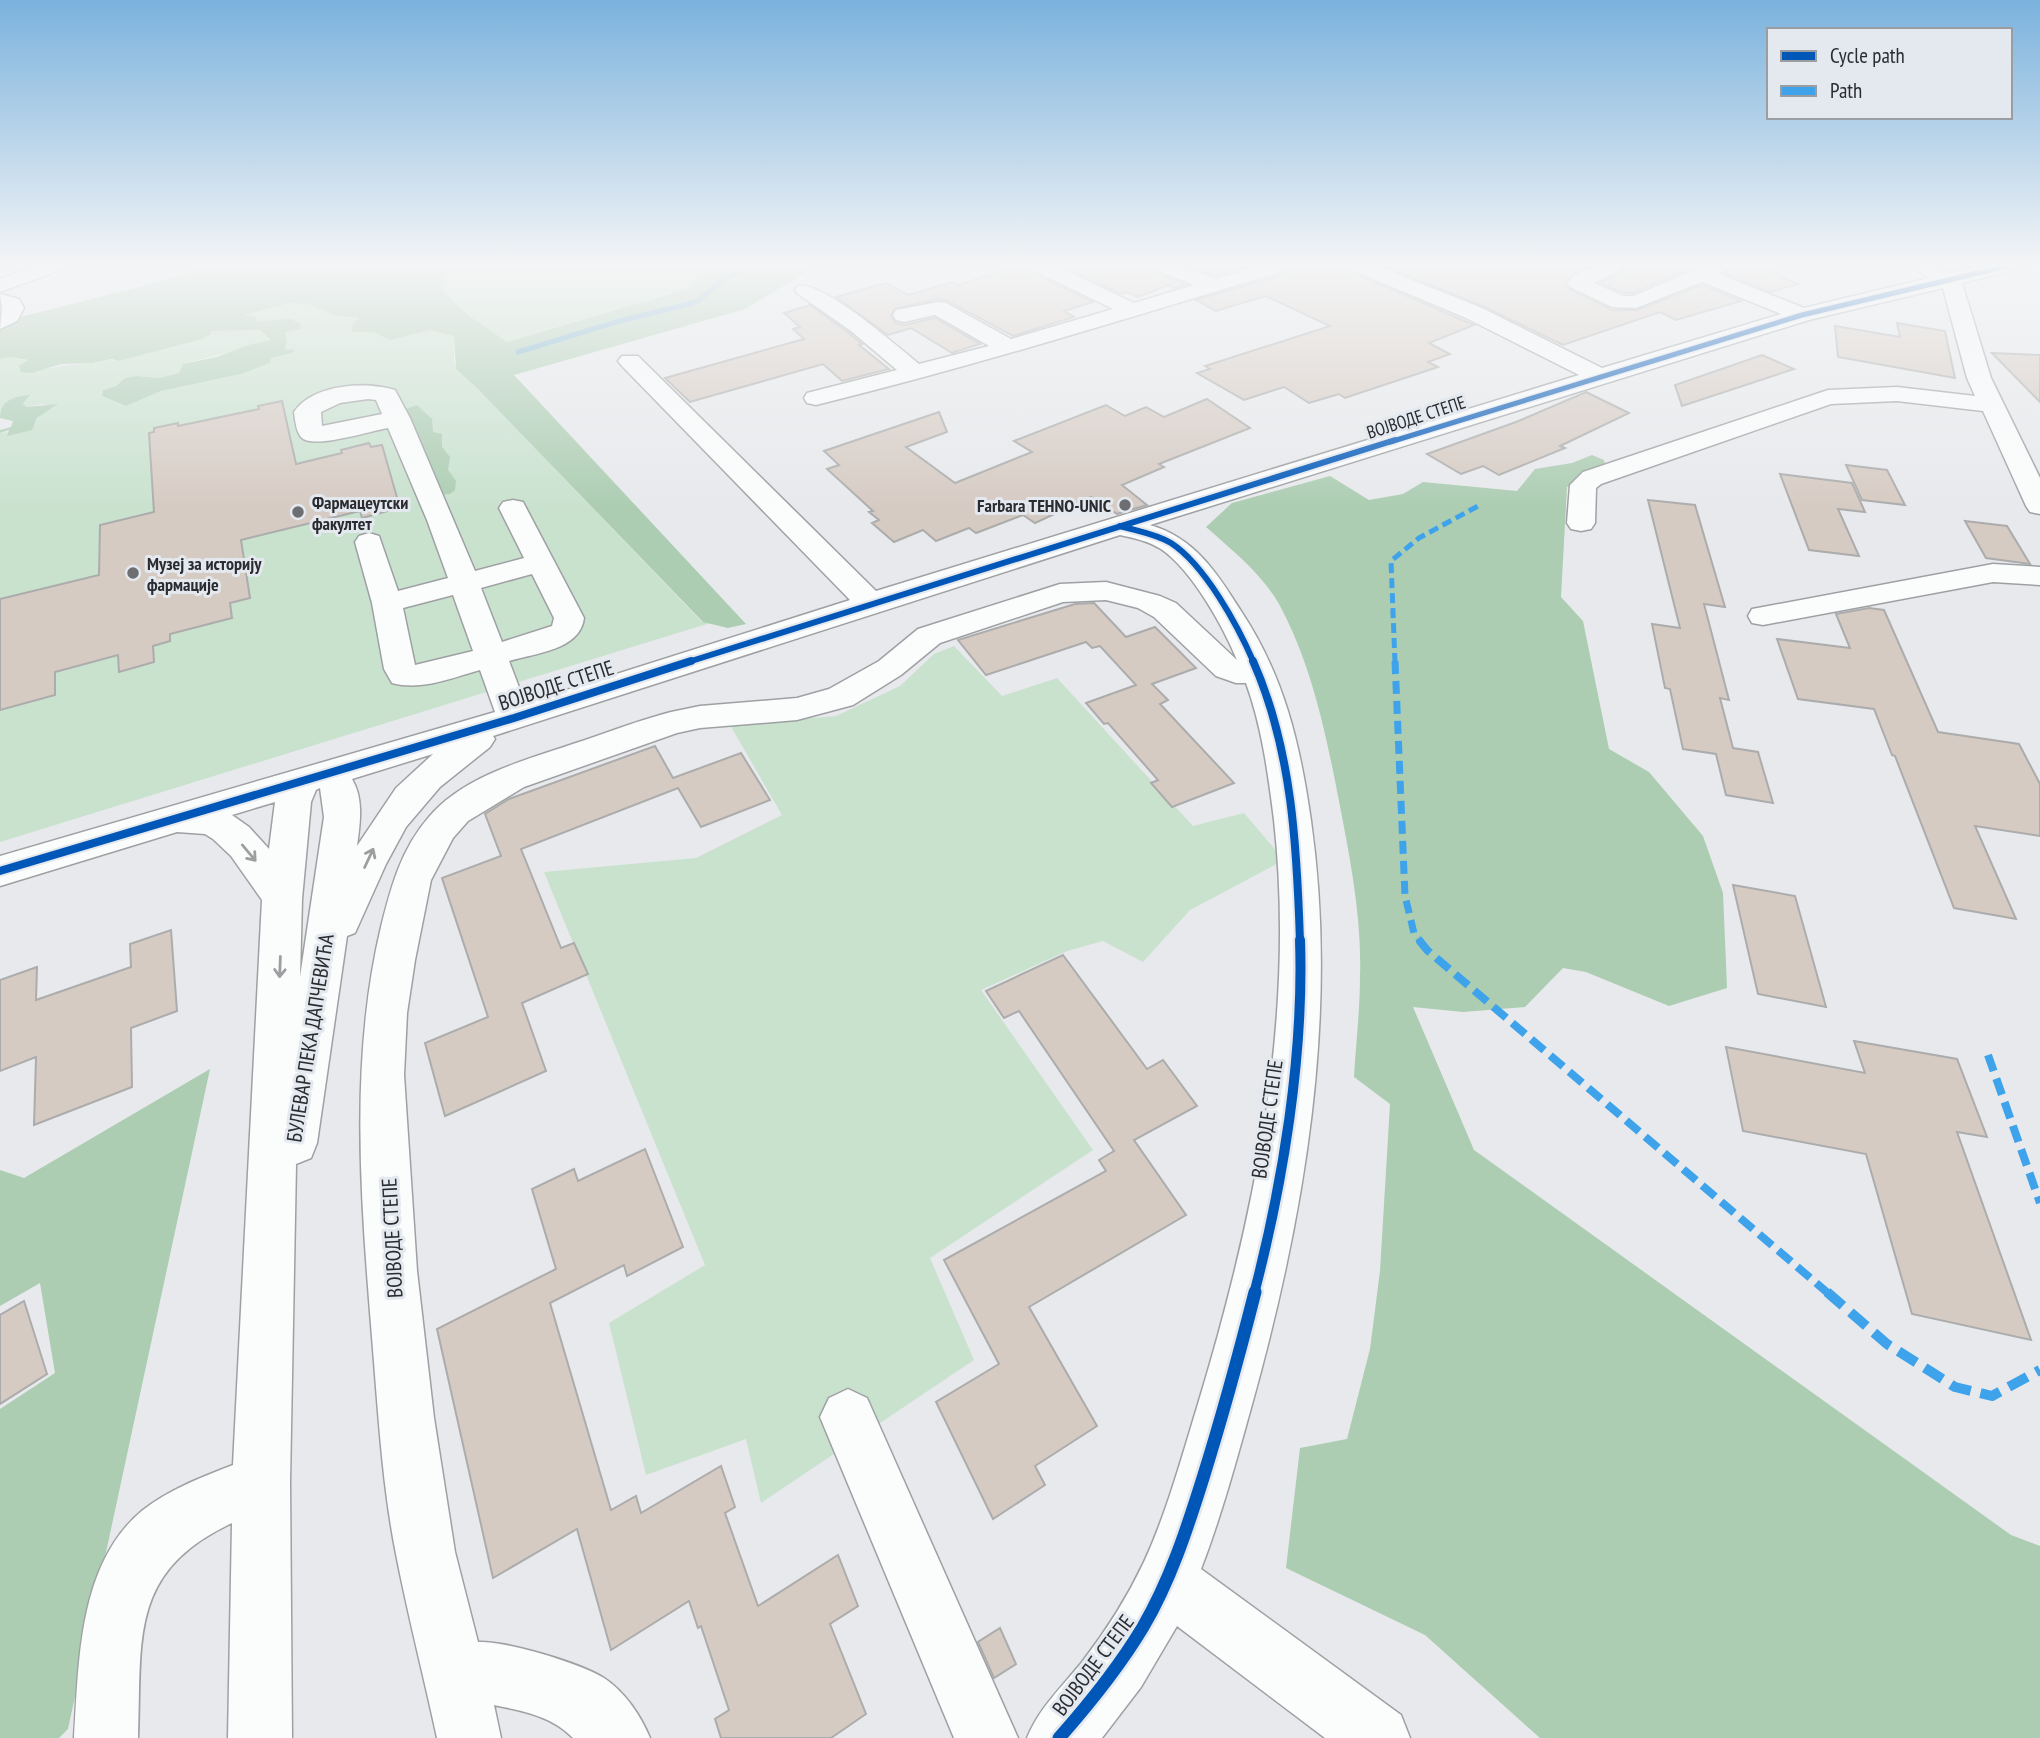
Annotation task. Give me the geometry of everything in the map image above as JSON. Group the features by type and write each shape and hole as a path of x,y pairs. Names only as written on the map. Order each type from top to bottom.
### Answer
{"street":[{"path":"884,347 914,372"},
{"path":"816,398 1008,347"},
{"path":"1542,347 1599,376"},
{"name":"ВОЈВОДЕ СТЕПЕ","path":"0,870 514,718 870,603 1120,526 1147,534 1174,528 1599,376 1695,347"},
{"path":"1970,347 1979,378 2034,481 2040,506"},
{"path":"630,361 870,603"},
{"path":"1581,523 1583,485 1592,478 1828,397 1897,394 1992,405"},
{"path":"323,965 382,831 399,808 417,786 445,761 514,718 465,583 398,418"},
{"path":"369,542 387,603 400,669 404,676 427,675 491,658 558,636 567,630 569,618 513,508"},
{"name":"ВОЈВОДЕ СТЕПЕ","path":"1059,1738 1096,1697 1136,1642 1167,1581 1194,1506 1252,1307 1282,1156 1292,1070 1302,954 1298,857 1284,761 1261,672 1174,528"},
{"path":"387,603 540,563"},
{"path":"1763,616 1993,573 2040,576"},
{"name":"ВОЈВОДЕ СТЕПЕ","path":"469,1738 425,1552 406,1419 392,1271 382,1075 392,973 412,880 423,855 440,828 463,806 511,778 671,723 713,715 797,709 841,697 890,668 929,636 1060,593 1106,592 1149,602 1165,610 1227,669 1236,673 1261,672"},
{"name":"БУЛЕВАР ПЕКА ДАПЧЕВИЋА","path":"260,1738 261,1482 267,1304 282,899 293,802 316,777 339,788 342,817 323,965 267,1304"},
{"path":"169,819 200,820 218,824 231,832 259,864 282,899"},
{"path":"848,1417 986,1738"},
{"path":"106,1738 116,1620 128,1573 161,1533 211,1504 261,1482"},
{"path":"1167,1581 1378,1738"},
{"path":"455,1674 489,1673 529,1681 582,1701 618,1738"}],"green space":[{"path":"0,347 172,347 119,361 112,359 61,364 32,373 21,372 19,366 28,360 10,357 0,359"},
{"name":"Фармацеутски факултет","path":"172,347 248,347 183,364 179,373 159,378 125,378 116,386 103,390 102,396 126,406 161,391 241,374 269,363 271,358 284,350 283,347 454,347 454,364 702,622 723,619 0,842 0,433 32,430 40,416 55,407 42,404 27,407 23,404 30,396 0,411 0,359 10,357 29,361 19,367 32,373 62,366 119,361"},
{"path":"243,347 285,347 295,350 271,358 270,363 241,374 161,391 126,406 102,396 103,390 116,386 125,378 159,378 179,373 183,364 217,357"},
{"path":"455,347 612,347 514,375 746,624 728,628 703,622 456,369"},
{"path":"30,395 23,404 27,407 58,404 37,418 32,430 7,436 9,430 0,433 0,430 11,427 13,421 0,418 6,403 19,396"},
{"path":"417,405 432,419 433,432 442,434 442,447 450,457 448,470 456,481 455,490 450,494 437,495 400,411"},
{"path":"1592,455 1604,460 1607,472 1567,487 1561,597 1583,621 1609,749 1649,772 1703,836 1723,893 1727,988 1669,1006 1586,972 1563,968 1525,1007 1463,1012 1413,1007 1474,1150 2011,1535 2040,1546 2040,1738 1540,1738 1425,1635 1286,1568 1300,1448 1347,1439 1370,1349 1380,1271 1390,1104 1354,1077 1360,988 1357,910 1334,776 1309,675 1291,627 1272,593 1246,562 1206,527 1232,503 1330,476 1369,500 1403,494 1423,482 1517,491 1535,469 1572,463"},
{"path":"954,646 1002,696 1057,678 1193,826 1244,813 1284,860 1190,910 1143,962 1103,941 1067,951 981,990 1093,1150 930,1258 974,1360 761,1503 746,1439 646,1475 609,1323 705,1265 544,872 696,858 782,815 730,725 836,716 900,686 934,654"},
{"path":"210,1069 68,1729 59,1738 0,1738 0,1409 55,1373 40,1283 0,1306 0,1170 24,1178"}],"building":[{"path":"775,347 862,347 889,369 842,381 823,364 690,402 665,378"},
{"path":"942,347 970,347 952,353"},
{"path":"1264,347 1437,347 1450,354 1428,362 1438,367 1345,398 1339,394 1309,403 1284,387 1244,400 1197,373 1210,369 1205,366"},
{"path":"1837,347 1948,347 1955,378 1838,357"},
{"path":"1992,353 2040,355 2040,402"},
{"path":"1762,355 1794,369 1682,406 1675,385"},
{"path":"1586,392 1629,413 1560,446 1565,448 1499,475 1483,466 1461,474 1427,454 1516,422"},
{"path":"1207,399 1250,428 1159,464 1164,467 1122,485 1147,505 1117,514 1091,497 1035,523 1023,515 976,533 969,528 936,541 923,530 894,542 872,523 879,520 869,512 873,511 827,469 839,465 824,451 939,412 947,432 906,447 955,483 1032,452 1014,441 1106,405 1125,416 1146,407 1164,417"},
{"path":"282,401 296,464 342,453 341,450 369,443 371,447 382,445 398,501 389,503 391,510 362,518 360,511 241,540 250,598 230,603 232,618 170,634 170,641 153,646 154,662 119,672 118,655 55,672 55,695 0,710 0,599 99,575 100,525 154,512 149,433 154,432 154,428 178,423 178,426 259,409 258,406"},
{"path":"1846,465 1887,470 1905,505 1862,500"},
{"path":"1780,474 1852,483 1865,512 1838,509 1859,556 1809,550"},
{"path":"1648,500 1695,505 1725,607 1704,604 1729,700 1720,698 1733,748 1758,752 1773,803 1726,795 1716,754 1683,749 1670,689 1665,688 1652,624 1680,628"},
{"path":"1965,521 2007,526 2030,564 1986,558"},
{"path":"1094,603 1126,637 1155,627 1196,668 1152,684 1168,700 1160,704 1234,783 1172,807 1151,783 1158,780 1108,723 1104,724 1086,703 1136,685 1100,646 1092,648 1086,642 986,675 958,640 1075,604"},
{"path":"1869,608 1884,610 1938,732 2019,744 2040,784 2040,836 1975,826 2016,919 1954,908 1874,709 1798,699 1777,639 1850,648 1836,614"},
{"path":"655,746 673,778 741,753 770,800 701,827 678,788 521,849 561,948 574,943 588,974 522,1003 546,1071 445,1116 425,1043 488,1017 442,878 501,856 485,814 509,799"},
{"path":"1733,885 1795,896 1826,1007 1758,994"},
{"path":"171,930 177,1011 131,1028 132,1087 34,1125 36,1057 0,1071 0,980 37,967 36,1000 131,967 130,944"},
{"path":"1063,955 1147,1069 1163,1060 1197,1106 1134,1140 1186,1215 1029,1307 1097,1426 1035,1466 1045,1485 993,1519 936,1402 999,1364 944,1260 1106,1171 1099,1160 1114,1151 1019,1011 1004,1018 986,991"},
{"path":"1854,1041 1957,1059 1987,1137 1957,1132 2031,1340 1912,1314 1866,1154 1743,1131 1726,1047 1865,1073"},
{"path":"645,1149 683,1247 627,1276 624,1265 550,1303 611,1510 636,1496 641,1513 721,1466 735,1507 725,1513 758,1606 838,1555 858,1606 830,1624 866,1714 831,1738 721,1738 715,1719 729,1710 701,1626 698,1628 689,1601 611,1650 577,1529 493,1578 437,1329 556,1269 532,1189 574,1169 578,1181"},
{"path":"24,1301 47,1374 0,1404 0,1315"},
{"path":"1000,1628 1016,1664 994,1678 978,1642"}],"waterway":[{"path":"518,352 534,347"}],"marked path":[{"path":"1478,506 1419,538 1391,561 1405,896 1414,933 1427,950 1887,1344 1955,1387 1992,1396 2040,1370"},
{"path":"1988,1055 2040,1203"}],"cycle path":[{"path":"0,871 514,718 870,603 1695,347"},
{"path":"1059,1738 1105,1684 1144,1626 1165,1584 1191,1515 1236,1366 1257,1284 1275,1200 1297,1030 1300,945 1297,861 1287,779 1267,694 1241,636 1212,589 1191,562 1164,539 1120,526"}],"place":[{"name":"Farbara TEHNO-UNIC","path":"1125,505"},
{"name":"Фармацеутски факултет","path":"298,512"},
{"name":"Музеј за историју фармације","path":"133,573"}]}
